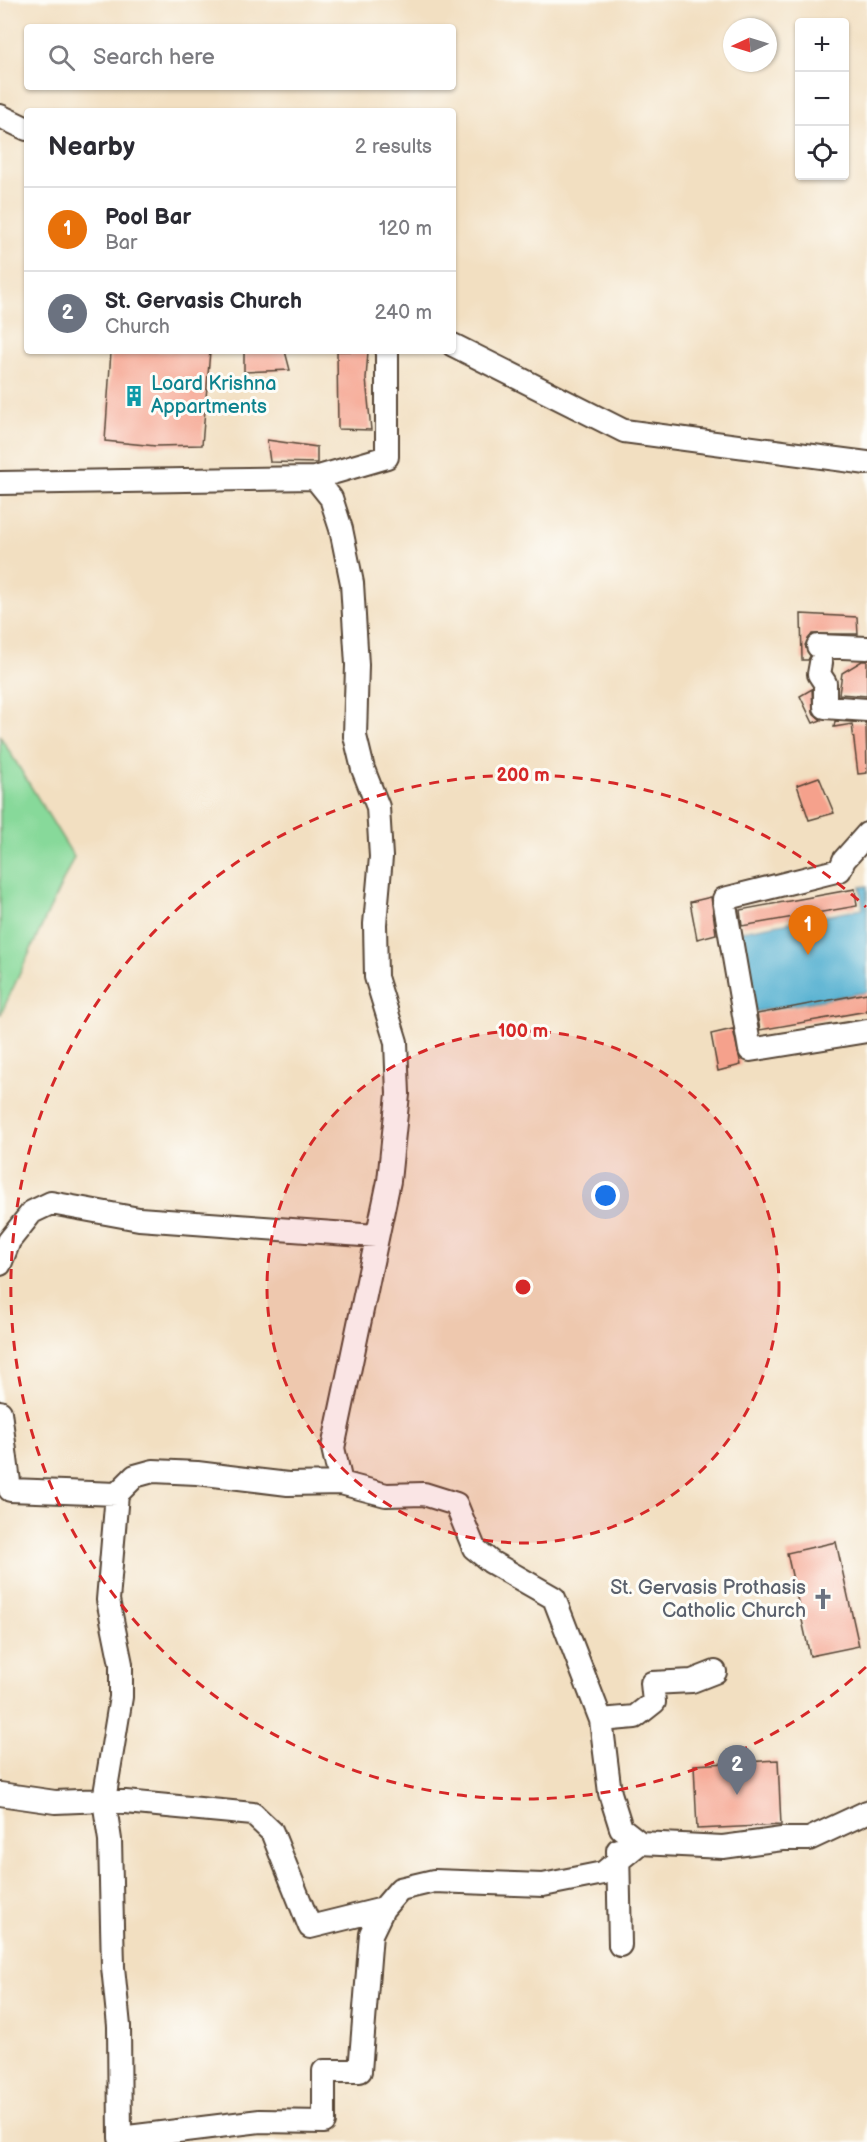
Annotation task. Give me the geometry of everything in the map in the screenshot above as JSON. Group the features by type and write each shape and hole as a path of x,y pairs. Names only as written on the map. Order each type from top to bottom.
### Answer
{"street":[{"path":"0,116 24,128"},
{"path":"456,347 624,431 867,462"},
{"path":"0,483 315,478 387,457 387,354"},
{"path":"315,478 332,498 352,583 357,665 356,736 363,769 378,807 381,857 374,955 376,977 396,1042 398,1094 389,1181 333,1448 341,1482"},
{"path":"867,648 820,655 819,674 825,683 825,707 867,710"},
{"path":"867,834 844,860 840,870 724,899 750,1050 867,1031"},
{"path":"0,1264 9,1241 32,1212 51,1203 139,1220 376,1236"},
{"path":"0,1412 10,1490 117,1494"},
{"path":"620,1945 617,1861 621,1828 610,1793 601,1720 554,1598 491,1562 474,1548 456,1504 424,1494 386,1495 341,1482 288,1484 197,1473 153,1471 135,1476 117,1494 108,1600 121,1664 121,1697 104,1800 110,1840 113,1967 119,2026 120,2140 260,2121 324,2122 324,2071 360,2071 371,1934 383,1909 400,1888 434,1881 543,1885 603,1873 617,1861 640,1843"},
{"path":"601,1720 635,1716 654,1702 652,1683 692,1681 715,1672"},
{"path":"0,1794 55,1802 104,1800 253,1814 272,1832 310,1928 383,1909"},
{"path":"621,1828 640,1843 723,1847 782,1839 809,1839 867,1812"}],"green space":[{"path":"0,736 74,857 0,1016"}],"water":[{"path":"867,886 867,992 755,1012 741,931 863,909 860,887"}],"building":[{"path":"111,354 210,354 202,445 156,446 105,441"},
{"path":"244,354 286,354 290,370 244,372"},
{"path":"337,354 368,354 366,379 371,430 338,429"},
{"path":"267,440 317,447 317,463 270,462"},
{"path":"801,614 857,617 858,634 812,634 805,645 810,656 808,660 802,660"},
{"path":"862,661 867,661 867,696 839,694 842,673"},
{"path":"812,689 813,713 821,720 813,723 800,696"},
{"path":"835,721 866,723 867,773 858,774 852,724 834,727"},
{"path":"819,777 834,813 809,820 797,785"},
{"path":"855,889 857,906 742,926 740,910"},
{"path":"711,897 716,934 697,939 690,902"},
{"path":"867,993 867,1011 760,1030 757,1014"},
{"path":"733,1029 741,1065 718,1071 711,1034"},
{"name":"St. Gervasis Prothasis Catholic Church","path":"836,1542 859,1646 810,1656 787,1553"},
{"path":"778,1760 781,1825 697,1829 694,1765"}],"place":[{"name":"Loard Krishna Appartments","path":"134,396"},
{"name":"Pool Bar","path":"808,955"},
{"name":"St. Gervasis Prothasis Catholic Church","path":"823,1599"},
{"name":"St. Gervasis Church","path":"737,1795"}]}
